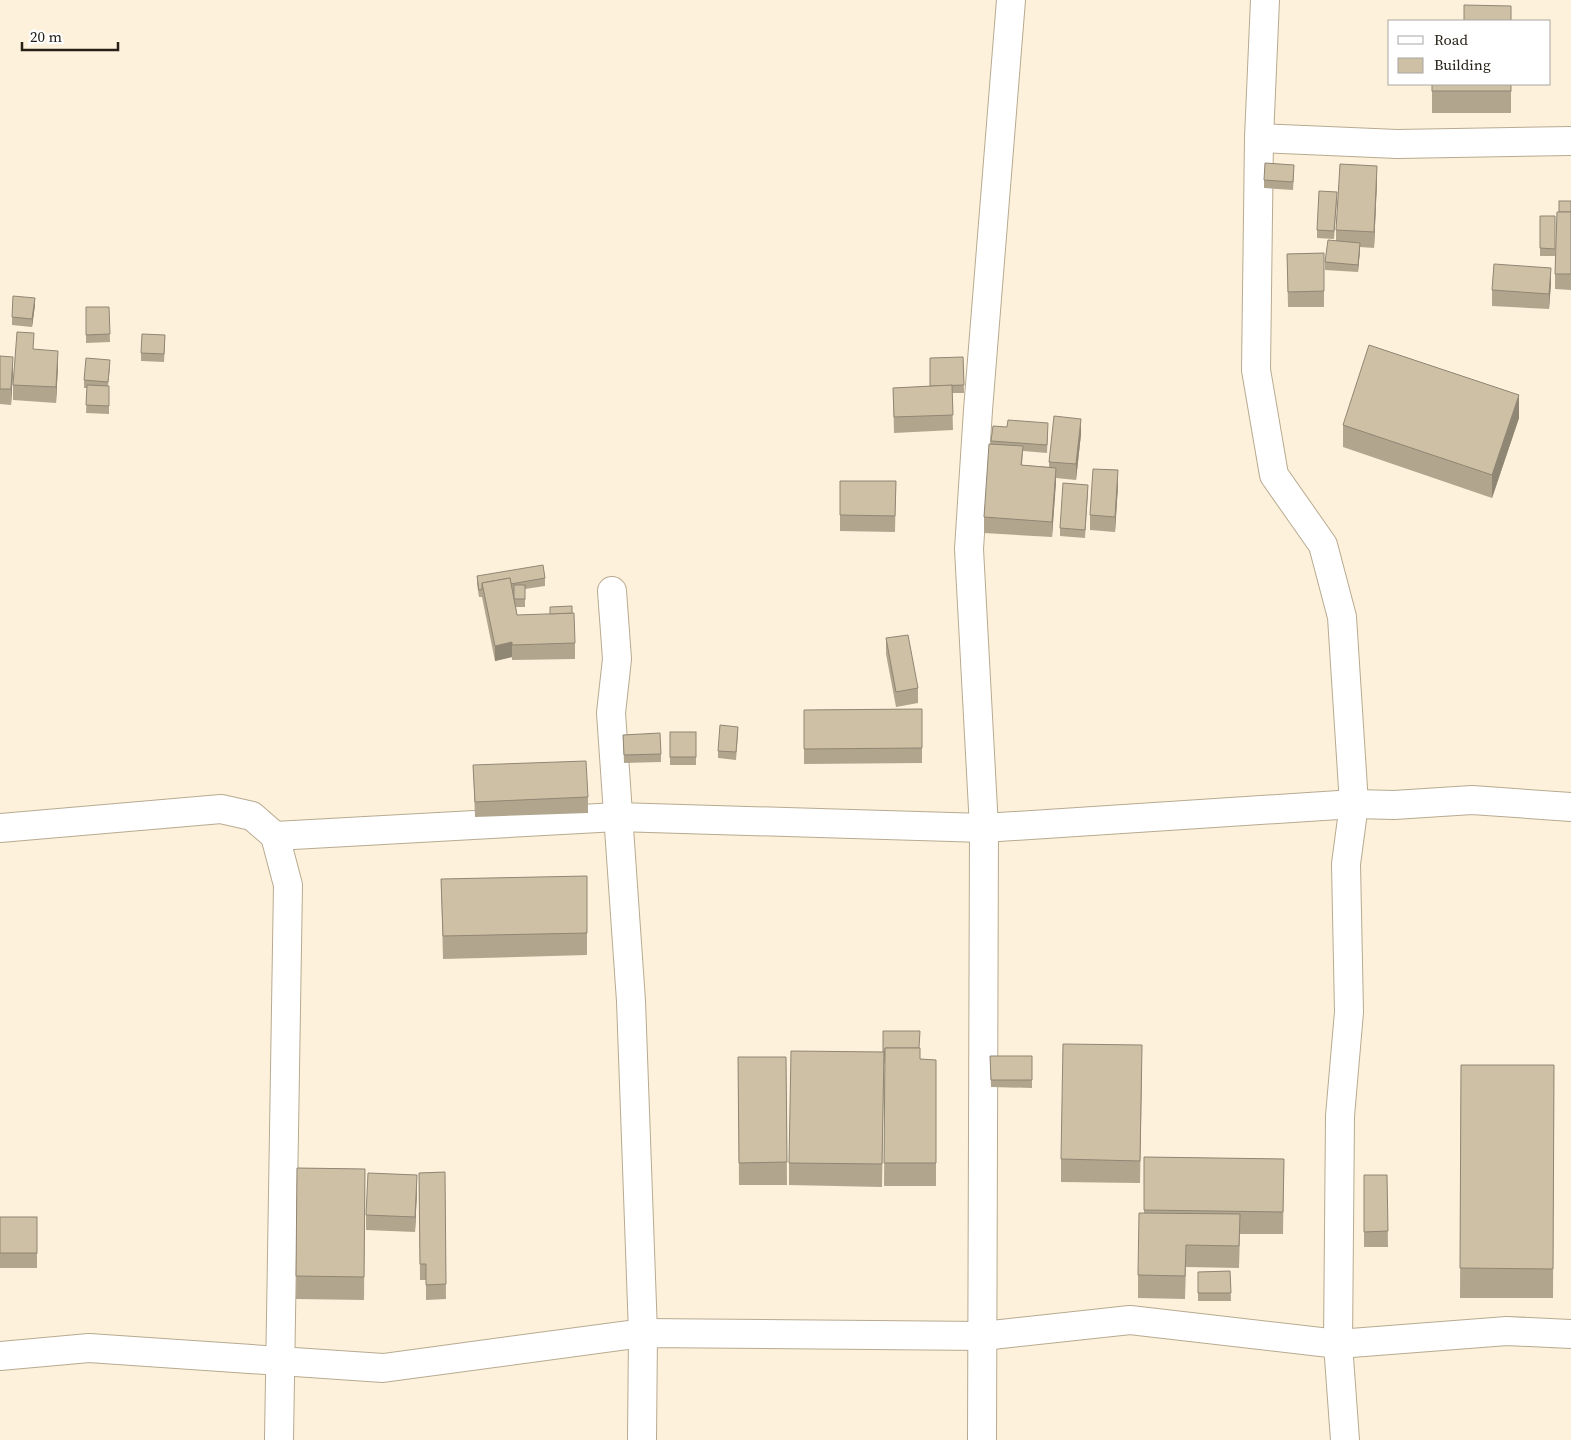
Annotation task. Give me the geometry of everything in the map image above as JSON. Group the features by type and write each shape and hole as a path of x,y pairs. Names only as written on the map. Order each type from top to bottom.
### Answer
{"street":[{"path":"982,1440 984,828 970,549 978,410 1011,0"},
{"path":"1265,0 1259,138 1256,370 1274,475 1323,545 1342,617 1354,804 1346,864 1349,1012 1340,1116 1338,1344 1345,1440"},
{"path":"1259,138 1398,144 1571,141"},
{"path":"612,591 617,658 611,712 617,817 632,1001 643,1334 642,1440"},
{"path":"275,836 617,817 984,828 1354,804 1394,805 1472,800 1571,806"},
{"path":"0,828 221,808 252,816 275,836 288,886 279,1440"},
{"path":"0,1356 89,1348 383,1368 643,1334 983,1336 1130,1320 1338,1344 1507,1331 1571,1334"}],"building":[{"path":"1464,5 1511,6 1511,20 1464,20"},
{"path":"1432,85 1511,85 1511,91 1432,91"},
{"path":"1265,163 1294,165 1293,182 1264,180"},
{"path":"1340,164 1377,166 1374,232 1336,230"},
{"path":"1319,191 1337,192 1334,231 1317,230"},
{"path":"1559,201 1571,201 1571,212 1559,212"},
{"path":"1557,212 1571,212 1571,274 1555,274"},
{"path":"1540,216 1555,216 1555,249 1540,248"},
{"path":"1328,240 1360,243 1358,265 1325,262"},
{"path":"1324,253 1324,291 1288,292 1287,254"},
{"path":"1494,264 1551,268 1549,294 1492,290"},
{"path":"13,296 35,298 32,319 12,317"},
{"path":"86,307 109,307 110,334 86,335"},
{"path":"17,332 34,333 33,349 58,351 56,387 13,385"},
{"path":"142,334 165,335 164,354 141,353"},
{"path":"1369,345 1519,395 1492,475 1343,425"},
{"path":"0,356 13,357 11,389 0,389"},
{"path":"963,357 964,385 930,386 930,358"},
{"path":"86,358 110,360 108,382 84,380"},
{"path":"87,385 109,386 109,406 86,405"},
{"path":"952,385 953,415 894,417 893,388"},
{"path":"1054,416 1081,419 1076,464 1049,462"},
{"path":"1008,420 1048,423 1047,445 991,441 993,426 1007,427"},
{"path":"989,444 1023,446 1021,465 1056,468 1052,522 984,517"},
{"path":"1093,469 1118,470 1115,517 1090,515"},
{"path":"840,481 896,481 895,516 840,515"},
{"path":"1063,483 1088,485 1085,530 1060,528"},
{"path":"543,565 545,578 511,584 510,578 482,583 482,589 479,590 477,576"},
{"path":"510,578 517,615 574,613 575,643 512,645 512,642 495,646 482,583"},
{"path":"514,585 525,585 525,599 514,599"},
{"path":"572,606 572,613 550,614 550,607"},
{"path":"908,635 918,688 896,692 886,638"},
{"path":"922,709 922,748 804,749 804,710"},
{"path":"720,725 738,727 736,752 718,751"},
{"path":"670,732 696,732 696,757 670,757"},
{"path":"660,733 661,754 624,755 623,735"},
{"path":"586,761 588,797 475,802 473,765"},
{"path":"587,876 587,933 443,936 441,879"},
{"path":"883,1031 920,1031 919,1048 885,1048 884,1055"},
{"path":"1063,1044 1142,1045 1140,1161 1061,1159"},
{"path":"885,1048 920,1048 920,1059 936,1060 936,1163 884,1163"},
{"path":"791,1051 884,1052 882,1164 789,1163"},
{"path":"990,1056 1032,1056 1032,1080 991,1080"},
{"path":"738,1057 786,1057 787,1162 739,1163"},
{"path":"1461,1065 1554,1065 1553,1269 1460,1268"},
{"path":"1144,1157 1284,1159 1283,1212 1144,1210"},
{"path":"297,1168 365,1169 364,1277 296,1276"},
{"path":"445,1172 446,1284 426,1285 426,1264 420,1264 419,1173"},
{"path":"368,1173 417,1175 415,1217 366,1215"},
{"path":"1364,1175 1387,1175 1388,1231 1364,1232"},
{"path":"1139,1213 1240,1214 1239,1246 1186,1245 1185,1276 1138,1275"},
{"path":"0,1217 37,1217 37,1253 0,1253"},
{"path":"1230,1271 1231,1293 1198,1293 1198,1272"}]}
